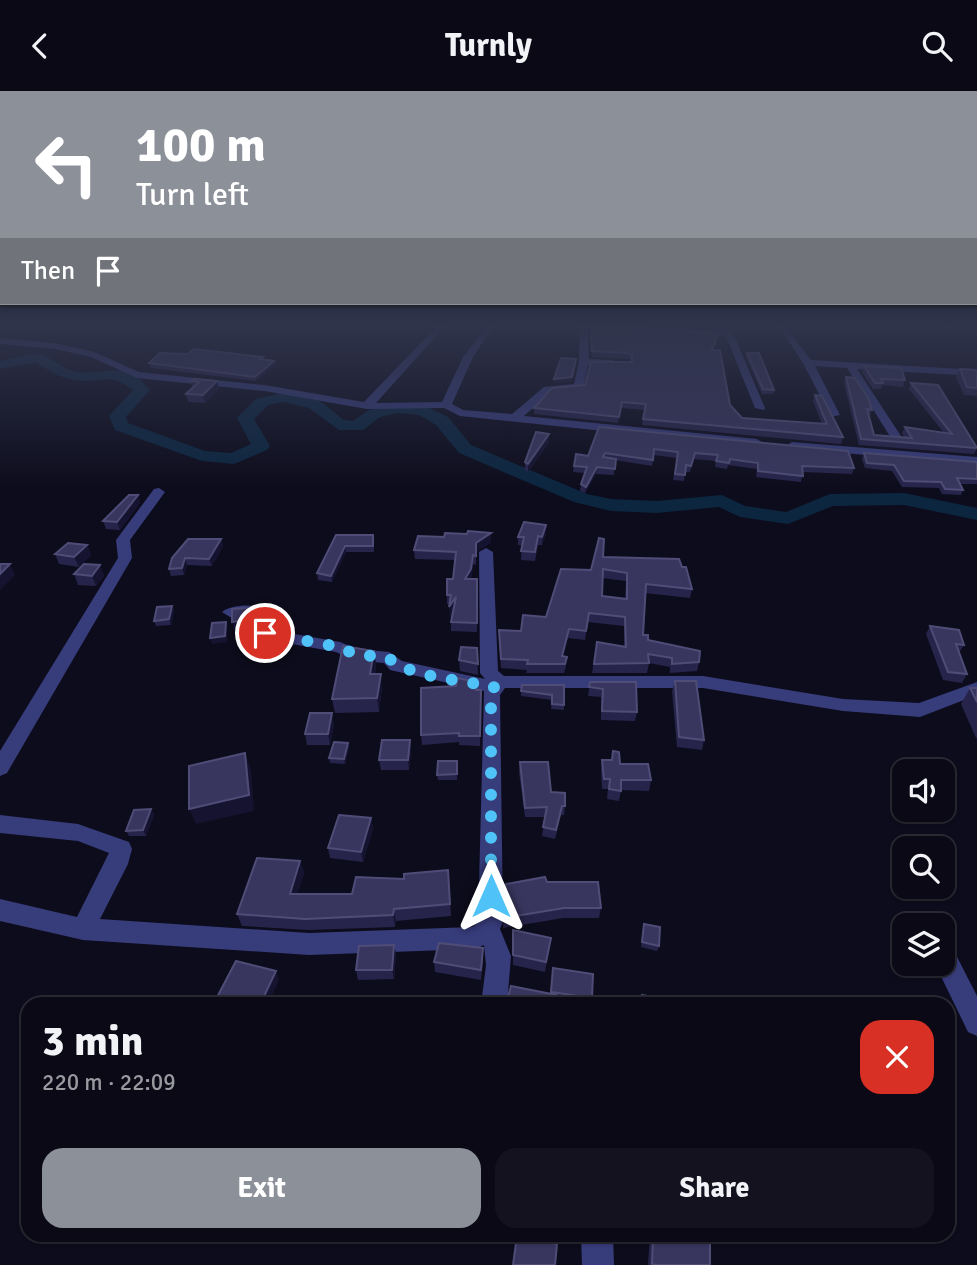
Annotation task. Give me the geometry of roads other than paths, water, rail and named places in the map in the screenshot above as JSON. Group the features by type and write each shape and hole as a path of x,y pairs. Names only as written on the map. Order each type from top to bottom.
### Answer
{"street":[{"path":"184,380 264,388 367,406 446,405 460,413 760,444 977,461"},
{"path":"367,406 391,380"},
{"path":"446,405 458,380"},
{"path":"515,418 548,389 579,387 580,380"},
{"path":"748,380 760,408"},
{"path":"817,380 835,415"},
{"path":"859,380 895,436"},
{"path":"0,768 125,558 123,540 159,492"},
{"path":"0,910 83,929 309,944 474,937 486,931 491,921 491,708 497,685 489,673 486,552"},
{"path":"230,612 261,611 265,633 340,647 354,654 389,658 396,666 497,685 703,682 843,705 920,710 977,688"},
{"path":"0,824 74,832 108,841 121,849 117,864 83,929"},
{"path":"486,931 496,940 499,950 495,997"},
{"path":"954,976 977,1023"},
{"path":"597,1242 598,1265"}],"waterway":[{"path":"129,380 142,390 117,416 121,426 202,456 234,459 261,446 245,418 262,402 283,397 314,405 324,410 339,425 357,426 375,413 398,408 423,410 442,421 465,449 581,498 611,505 657,507 722,501 740,511 788,518 830,500 904,499 977,514"}]}
